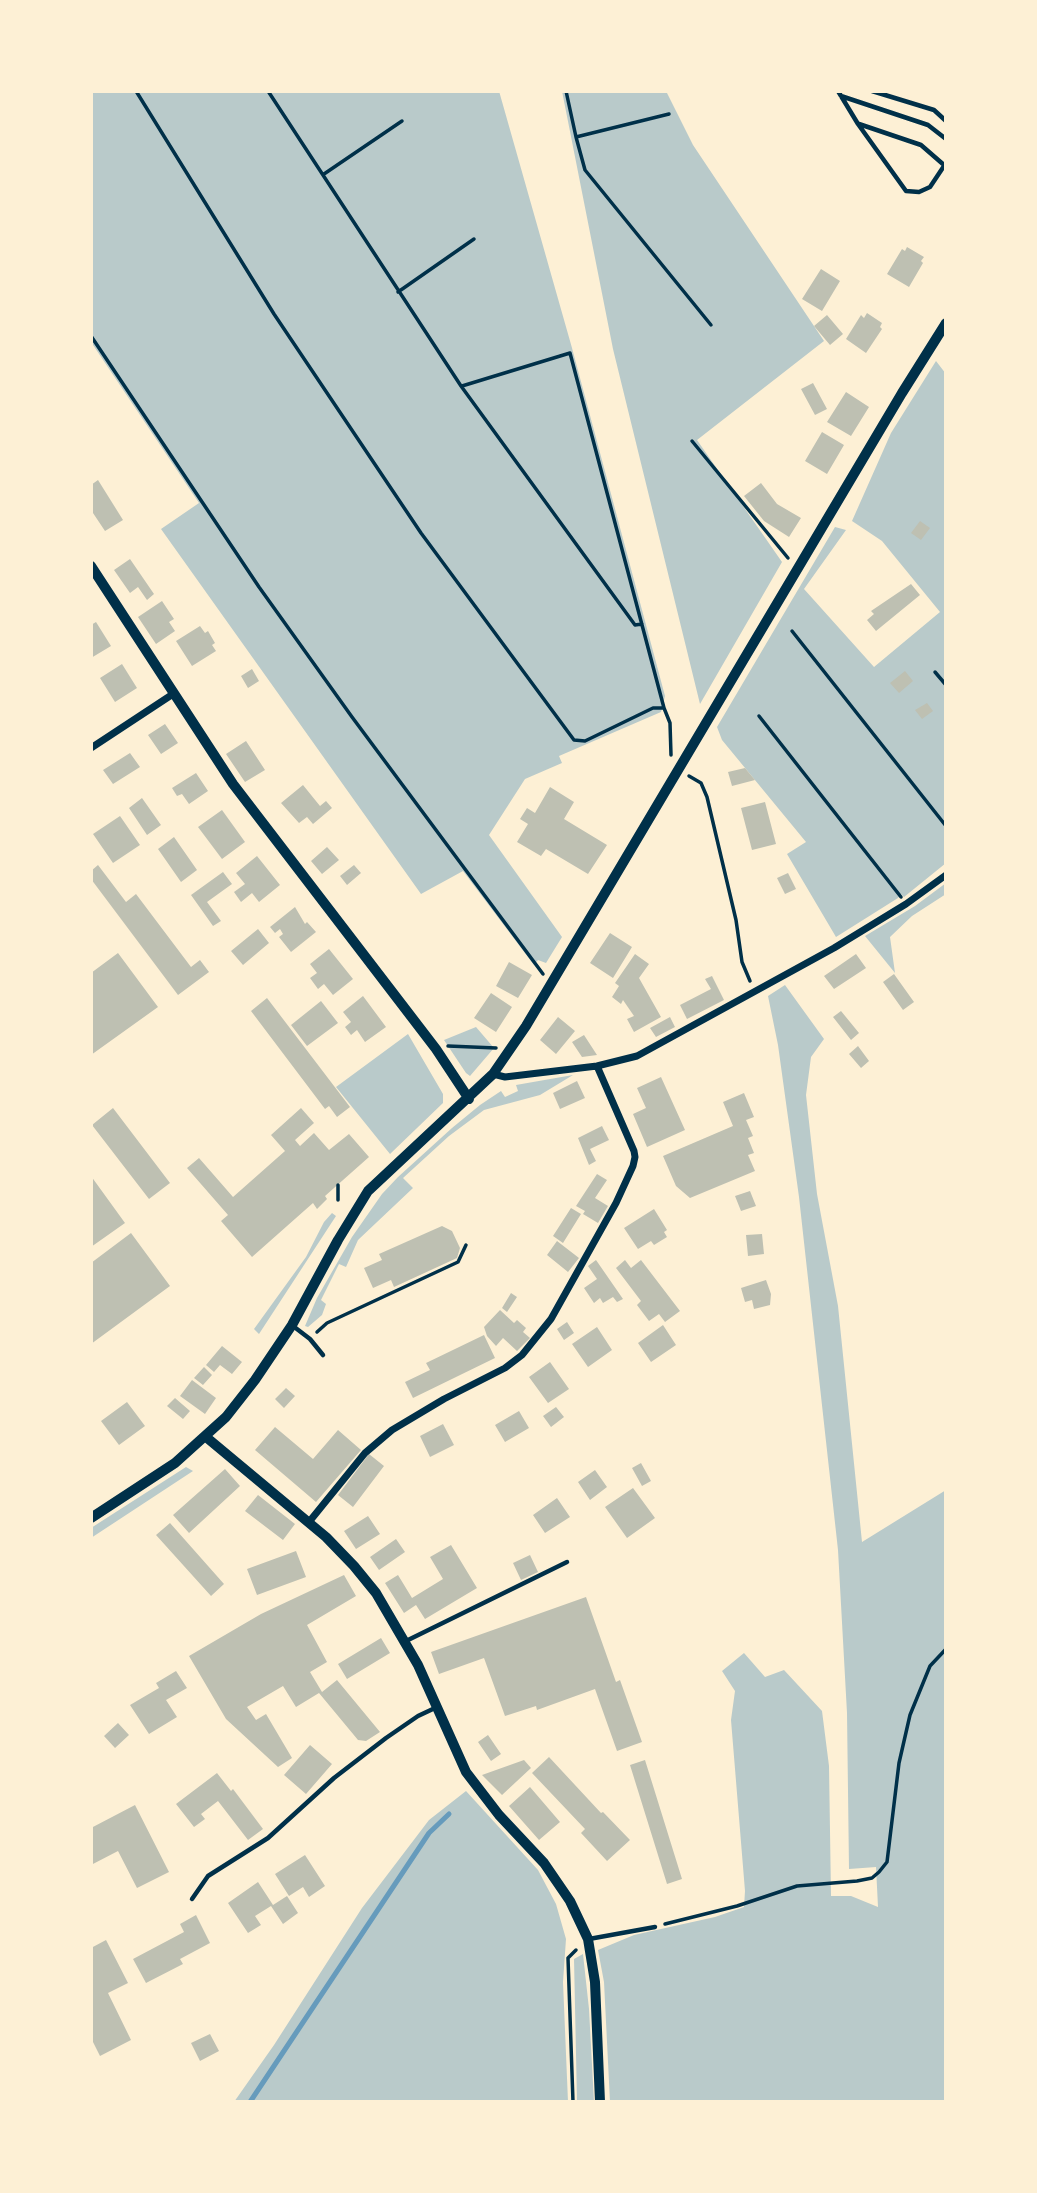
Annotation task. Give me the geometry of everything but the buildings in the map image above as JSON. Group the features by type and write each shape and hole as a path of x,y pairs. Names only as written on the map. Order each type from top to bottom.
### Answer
{"street":[{"path":"91,1518 175,1463 206,1437 243,1397 292,1325 368,1191 493,1074 552,983 946,323"},
{"path":"91,566 233,784 436,1049 469,1099"},
{"path":"91,748 173,694"},
{"path":"493,1074 505,1077 597,1066 637,1056 754,993 906,904 946,875"},
{"path":"309,1522 365,1453 392,1430 444,1399 505,1368 522,1355 551,1320 616,1203 635,1157 635,1151 597,1066"},
{"path":"206,1437 309,1522 354,1566 376,1593 418,1665 466,1772 499,1815 544,1863 570,1900 588,1939 598,2015 600,2102"}],"lane":[{"path":"872,91 934,110 946,121"},
{"path":"839,93 858,124 906,191 919,192 930,187 946,164 921,145 858,124"},
{"path":"839,93 928,125 946,139"},
{"path":"292,1325 310,1339 323,1355"},
{"path":"406,1642 567,1562"},
{"path":"192,1899 208,1876 268,1838 334,1778 386,1738 418,1716 436,1708"},
{"path":"588,1939 655,1927"}],"path":[{"path":"136,91 274,314 421,533 574,740 584,741 653,708 664,708"},
{"path":"268,91 461,386 635,625 642,624"},
{"path":"566,91 586,170 711,325"},
{"path":"576,137 669,114"},
{"path":"324,174 402,121"},
{"path":"398,292 474,239"},
{"path":"91,336 259,587 352,717 552,983"},
{"path":"461,386 570,353 670,723 670,754 678,771 701,783 707,797 736,920 741,962 754,993"},
{"path":"692,441 786,557 801,566"},
{"path":"792,631 946,826"},
{"path":"935,672 946,685"},
{"path":"759,716 906,904"},
{"path":"436,1049 447,1046 494,1047 506,1055"},
{"path":"338,1185 338,1200"},
{"path":"310,1339 327,1323 458,1262 466,1245"},
{"path":"655,1927 737,1906 797,1886 857,1881 872,1878 879,1872 887,1863 899,1763 911,1715 930,1667 946,1649"},
{"path":"573,2102 568,1958 588,1939"}],"shaded area":[{"path":"91,91 499,91 572,348 665,696 661,712 559,756 562,763 525,779 489,835 562,937 546,963 538,960 534,965 463,871 421,894 161,529 199,503 91,342"},
{"path":"562,91 666,91 693,145 824,341 697,440 782,562 700,704 613,349"},
{"path":"936,361 946,374 946,863 904,897 901,894 836,937 787,854 806,842 722,740 717,727 835,527 846,530 804,589 874,667 940,612 882,541 852,521 891,433"},
{"path":"946,883 946,894 912,916 890,937 895,973 865,936 915,906"},
{"path":"785,985 824,1039 811,1057 806,1095 817,1194 838,1306 862,1542 946,1490 946,2102 610,2102 604,1982 598,1950 634,1935 715,1917 744,1907 745,1891 731,1720 735,1691 722,1671 744,1653 765,1677 784,1670 822,1711 829,1766 831,1896 851,1896 878,1907 876,1867 849,1869 847,1713 838,1550 799,1197 778,1045 768,996"},
{"path":"476,1027 494,1048 470,1076 444,1040"},
{"path":"408,1034 443,1094 443,1103 390,1154 336,1087"},
{"path":"573,1075 540,1095 484,1110 449,1136 403,1178 413,1188 358,1240 346,1267 339,1264 321,1300 326,1304 322,1315 308,1327 305,1326 317,1298 352,1237 382,1194 398,1177 452,1128 501,1091 505,1097 518,1091 516,1085"},
{"path":"332,1213 336,1216 259,1334 254,1329 306,1257 324,1222"},
{"path":"186,1467 193,1471 91,1538 91,1528"},
{"path":"466,1791 538,1870 556,1904 566,1939 563,1982 568,2102 234,2102 362,1908 429,1820"},
{"path":"583,1954 594,2102 577,2102 574,1959"}],"waterway":[{"path":"250,2102 429,1833 449,1814"}]}
